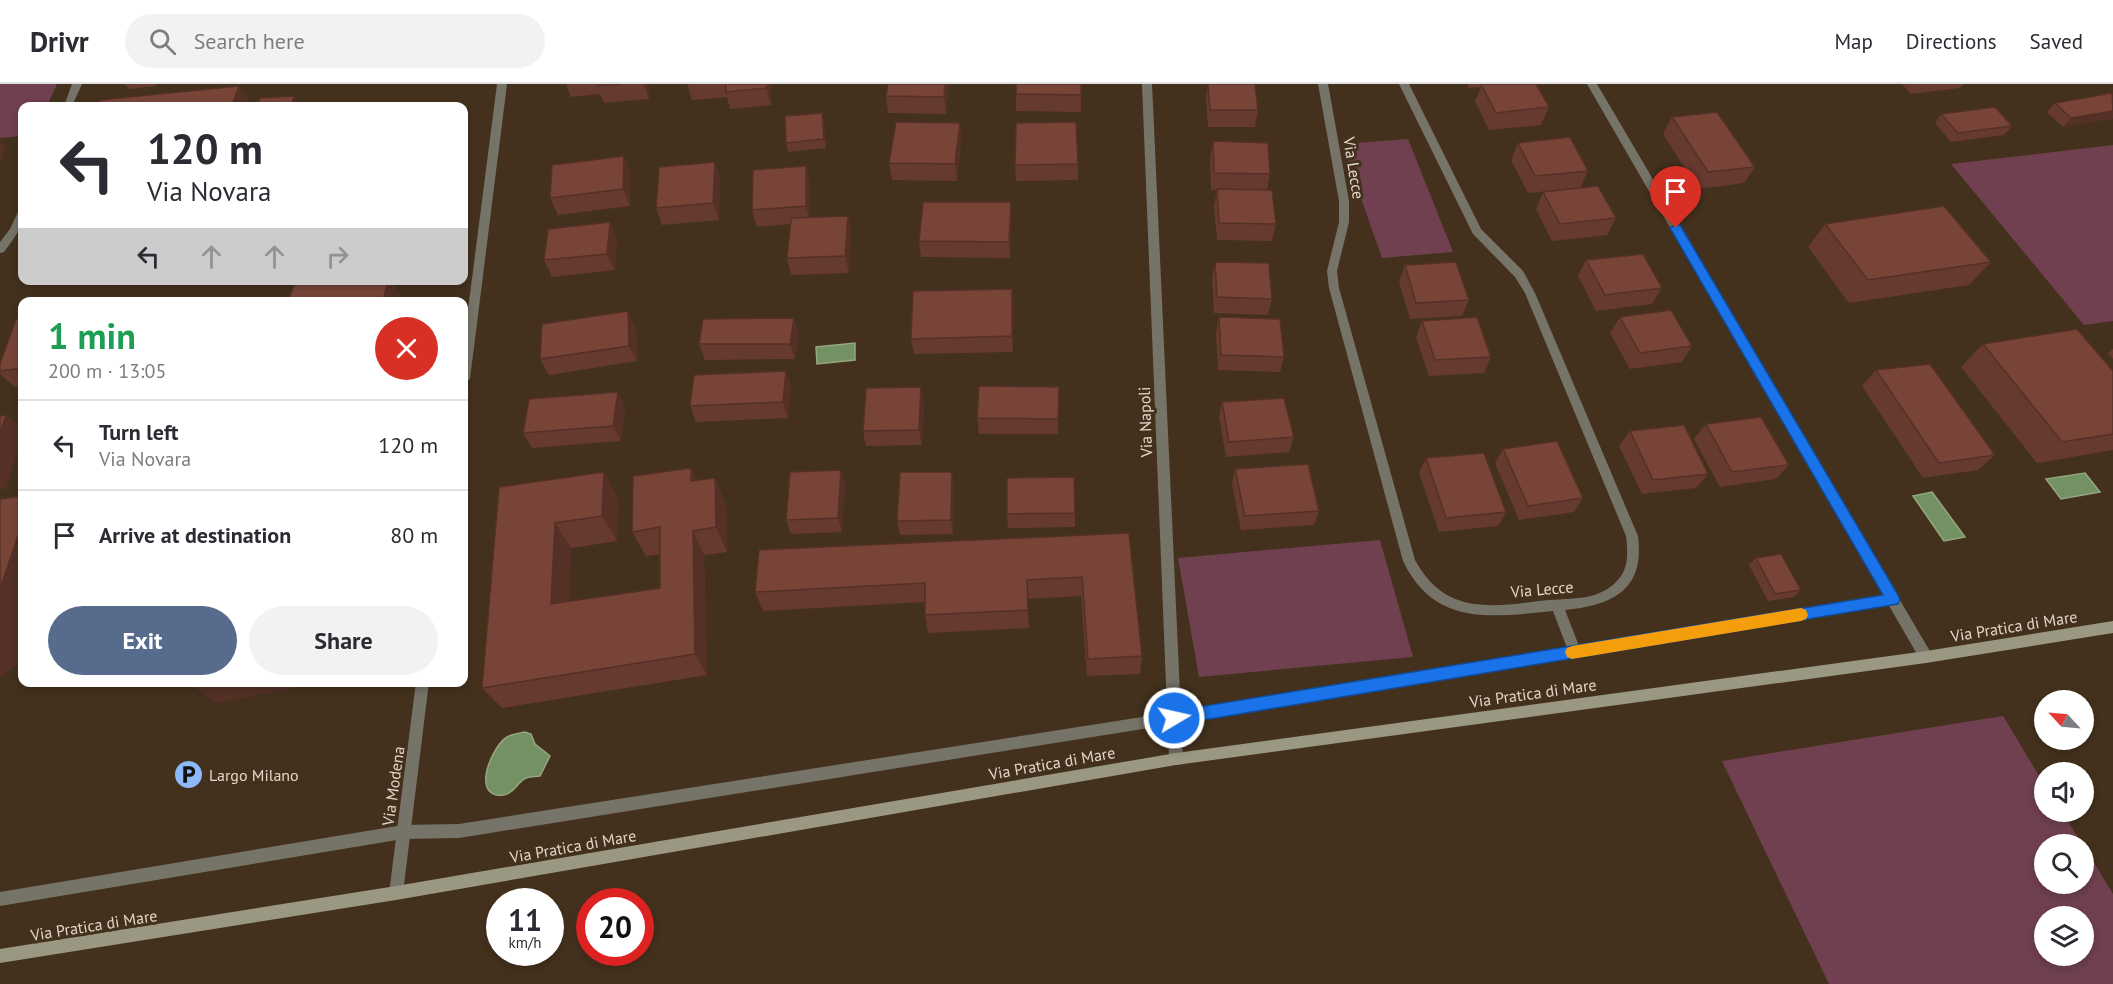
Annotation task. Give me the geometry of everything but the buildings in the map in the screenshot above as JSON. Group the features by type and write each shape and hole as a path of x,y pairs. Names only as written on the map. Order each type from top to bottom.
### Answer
{"street":[{"path":"70,102 77,84"},
{"path":"468,348 502,84"},
{"name":"Via Napoli","path":"1148,84 1176,759"},
{"name":"Via Lecce","path":"1323,84 1344,201 1344,222 1332,271 1333,280 1409,561 1425,587 1438,598 1456,605 1492,610 1590,602 1616,591 1627,580 1635,551 1632,536 1530,293 1519,274 1489,245 1472,223 1404,84"},
{"path":"1592,84 1926,657"},
{"path":"0,249 18,222"},
{"path":"0,899 403,832 459,831 1174,718 1893,600"},
{"path":"1557,605 1575,652"},
{"name":"Via Pratica di Mare","path":"0,956 396,893 1176,759 1926,657 2113,627"},
{"name":"Via Modena","path":"396,893 422,687"}],"shaded area":[{"path":"0,84 57,84 49,102 18,102 18,136 0,138"},
{"path":"1408,139 1453,252 1382,258 1342,144"},
{"path":"2113,145 2113,321 2084,325 1951,164"},
{"path":"855,343 855,360 817,364 816,347"},
{"path":"2085,473 2100,492 2061,499 2046,479"},
{"path":"1932,492 1965,537 1944,541 1913,496"},
{"path":"1380,540 1413,657 1199,677 1178,558"},
{"path":"2003,716 2034,767 2034,822 2068,822 2076,834 2034,834 2034,894 2094,894 2094,863 2113,894 2113,984 1829,984 1722,761"},
{"path":"525,732 531,734 535,744 550,756 540,776 526,778 508,794 494,794 488,789 486,781 490,761 495,751 507,737"}],"slow traffic":[{"path":"1572,652 1801,615"}],"place":[{"name":"Largo Milano","path":"188,775"}],"route":[{"path":"1174,718 1893,600 1676,228"}]}
